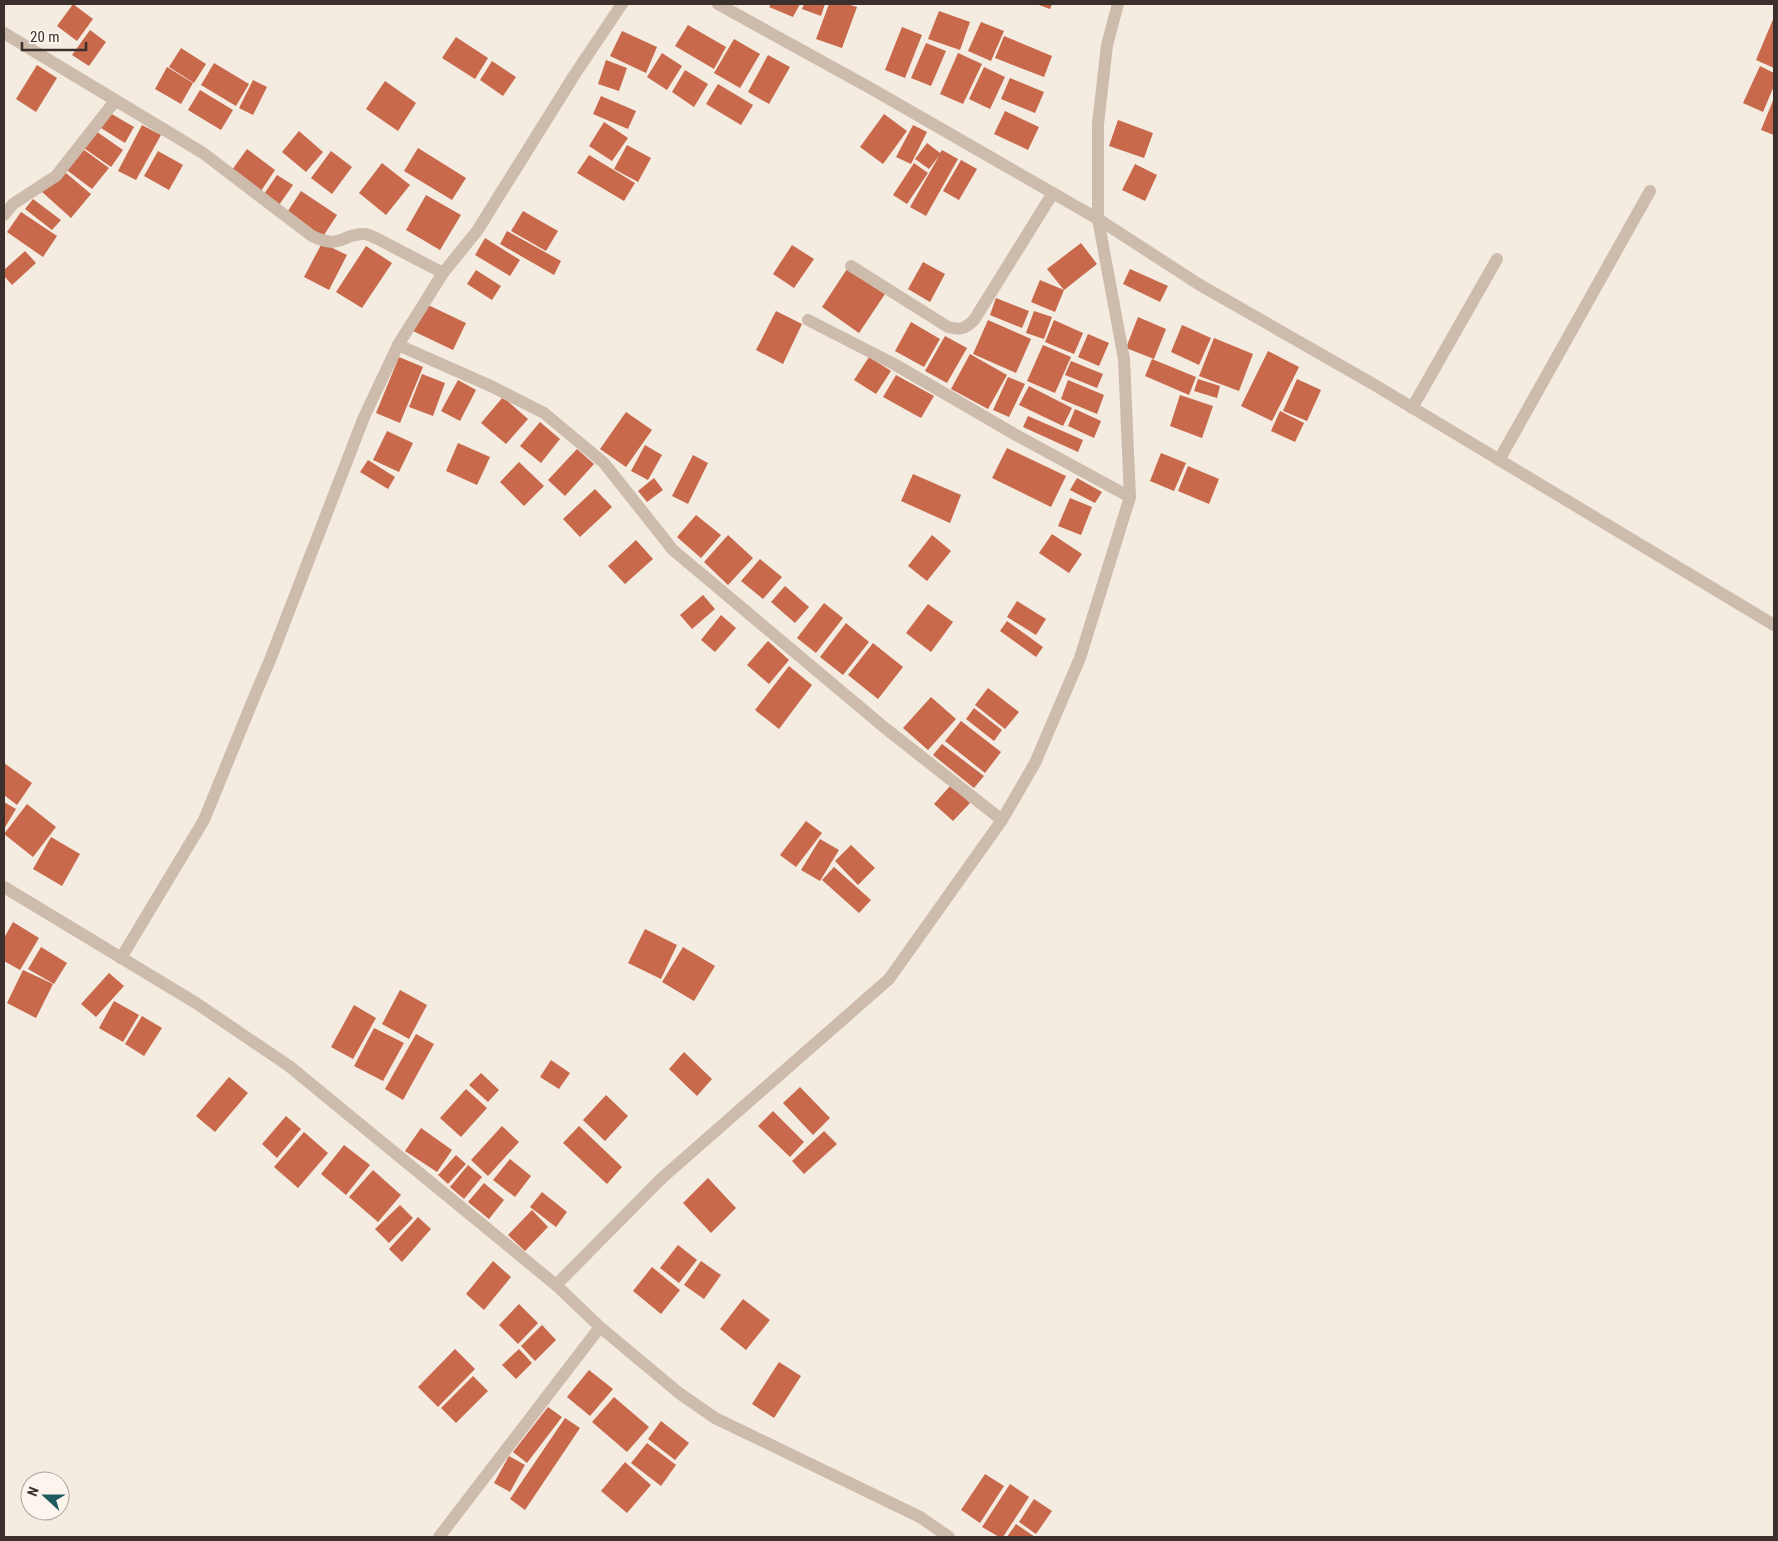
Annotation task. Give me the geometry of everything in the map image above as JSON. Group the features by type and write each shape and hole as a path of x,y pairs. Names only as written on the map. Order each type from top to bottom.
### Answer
{"street":[{"path":"121,958 204,820 270,660 364,417 398,345 442,272 477,231 575,74 622,4"},
{"path":"718,4 872,89 1098,219 1200,285 1412,408 1774,625"},
{"path":"556,1285 662,1178 889,979 1002,820 1035,763 1080,658 1130,497 1124,359 1098,219 1098,124 1107,46 1118,4"},
{"path":"4,33 203,153 312,236 324,242 335,243 365,234 442,272"},
{"path":"4,215 14,204 56,176 115,101"},
{"path":"1499,460 1650,191"},
{"path":"852,266 948,327 959,330 966,328 974,320 1053,193"},
{"path":"1412,408 1497,259"},
{"path":"808,320 894,364 1016,435 1130,497"},
{"path":"398,345 494,387 544,413 604,462 673,550 885,728 1002,820"},
{"path":"4,887 196,1004 289,1066 556,1285 600,1327 679,1393 714,1418 920,1517 949,1537"},
{"path":"440,1537 600,1327"}],"building":[{"path":"73,4 93,19 77,41 57,26"},
{"path":"771,4 800,4 793,17 769,7"},
{"path":"804,4 825,4 821,16 802,9"},
{"path":"829,4 847,4 857,7 842,48 816,39"},
{"path":"1036,4 1052,4 1050,9"},
{"path":"939,11 970,22 960,50 928,39"},
{"path":"1774,17 1774,68 1756,60"},
{"path":"981,22 1004,31 991,61 968,51"},
{"path":"688,25 726,47 714,69 675,46"},
{"path":"902,27 922,35 905,78 885,70"},
{"path":"90,30 106,42 89,66 72,55"},
{"path":"622,31 657,47 646,73 610,56"},
{"path":"1004,36 1052,56 1044,77 995,58"},
{"path":"456,37 488,58 475,79 442,58"},
{"path":"734,39 760,54 740,88 714,73"},
{"path":"926,43 946,51 931,86 911,78"},
{"path":"181,48 206,64 194,83 169,67"},
{"path":"662,53 682,66 667,90 647,77"},
{"path":"958,53 982,64 963,104 940,94"},
{"path":"768,55 790,67 769,104 748,92"},
{"path":"606,60 627,68 619,91 598,84"},
{"path":"492,61 516,77 503,96 480,80"},
{"path":"214,63 249,84 236,106 201,85"},
{"path":"37,65 57,78 36,112 16,99"},
{"path":"1760,66 1774,73 1774,86 1763,112 1743,103"},
{"path":"167,67 193,83 181,104 155,89"},
{"path":"984,67 1005,77 990,109 969,99"},
{"path":"685,70 708,84 694,107 672,92"},
{"path":"1010,78 1044,92 1035,113 1001,99"},
{"path":"253,80 267,87 253,115 239,108"},
{"path":"385,81 416,103 398,131 366,109"},
{"path":"718,84 753,105 741,125 706,104"},
{"path":"200,90 233,110 221,130 188,110"},
{"path":"601,96 636,111 628,129 593,114"},
{"path":"1774,98 1774,135 1761,130"},
{"path":"1005,111 1039,127 1028,150 994,134"},
{"path":"110,113 134,127 125,143 101,128"},
{"path":"884,114 907,131 883,164 860,147"},
{"path":"1118,120 1153,133 1144,158 1109,146"},
{"path":"604,122 628,138 612,161 589,146"},
{"path":"142,125 161,135 136,180 118,171"},
{"path":"913,125 927,132 911,164 896,157"},
{"path":"90,127 123,150 111,167 78,144"},
{"path":"299,131 323,152 306,172 282,152"},
{"path":"927,143 940,153 942,150 958,159 926,216 910,207 939,156 929,169 915,159"},
{"path":"627,145 651,158 638,182 614,169"},
{"path":"80,147 109,168 92,189 64,168"},
{"path":"418,148 466,178 452,200 404,171"},
{"path":"247,149 275,170 261,191 232,170"},
{"path":"158,151 183,165 169,190 144,176"},
{"path":"331,151 352,167 332,194 311,178"},
{"path":"589,155 635,183 624,201 577,173"},
{"path":"961,160 977,169 959,200 943,191"},
{"path":"382,163 410,185 386,215 359,193"},
{"path":"914,163 928,173 907,204 893,195"},
{"path":"1135,164 1157,175 1145,201 1122,190"},
{"path":"60,168 91,194 71,218 41,191"},
{"path":"277,175 293,185 279,205 264,194"},
{"path":"301,191 337,215 322,238 286,214"},
{"path":"426,195 461,215 440,250 406,230"},
{"path":"33,199 61,220 52,230 25,209"},
{"path":"523,211 558,231 546,251 511,231"},
{"path":"21,212 57,236 43,257 7,232"},
{"path":"507,231 561,261 554,275 500,244"},
{"path":"485,238 520,260 510,276 475,255"},
{"path":"322,243 347,255 329,290 304,277"},
{"path":"1081,243 1097,264 1064,290 1047,269"},
{"path":"792,245 814,259 794,288 773,274"},
{"path":"366,246 392,263 362,308 336,292"},
{"path":"25,251 36,263 12,285 4,276 4,270"},
{"path":"923,262 945,274 930,302 908,289"},
{"path":"847,269 885,294 859,333 822,307"},
{"path":"1130,269 1168,286 1160,302 1123,284"},
{"path":"476,270 501,286 492,300 467,284"},
{"path":"1040,280 1064,290 1055,312 1031,302"},
{"path":"996,298 1029,311 1022,328 990,315"},
{"path":"426,304 466,323 453,350 413,331"},
{"path":"776,311 802,324 783,364 756,350"},
{"path":"1034,311 1052,317 1044,339 1026,333"},
{"path":"1138,317 1166,329 1154,359 1126,348"},
{"path":"988,320 1031,339 1016,373 973,354"},
{"path":"1054,320 1083,333 1074,354 1045,342"},
{"path":"911,322 940,339 924,367 895,351"},
{"path":"1182,325 1211,338 1199,365 1171,352"},
{"path":"1088,334 1109,343 1099,366 1078,357"},
{"path":"945,336 967,348 947,383 925,371"},
{"path":"1214,338 1253,354 1239,391 1199,376"},
{"path":"1043,345 1071,357 1055,393 1027,381"},
{"path":"1268,351 1299,367 1272,421 1241,406"},
{"path":"970,354 1007,375 988,409 951,389"},
{"path":"399,357 423,367 400,423 376,413"},
{"path":"869,357 891,371 876,394 854,380"},
{"path":"1152,359 1196,377 1189,395 1145,376"},
{"path":"1071,361 1103,374 1097,388 1065,375"},
{"path":"422,374 445,383 433,416 409,407"},
{"path":"896,375 934,396 921,418 883,397"},
{"path":"1008,377 1025,384 1009,417 993,410"},
{"path":"1198,379 1220,386 1217,398 1194,391"},
{"path":"1297,379 1321,390 1307,421 1283,411"},
{"path":"458,380 476,390 460,421 441,411"},
{"path":"1068,380 1104,395 1097,414 1061,399"},
{"path":"1029,386 1072,408 1063,426 1019,405"},
{"path":"1180,395 1213,406 1202,438 1170,426"},
{"path":"503,397 528,419 506,444 481,423"},
{"path":"1075,409 1101,421 1094,438 1068,426"},
{"path":"1280,411 1304,423 1295,442 1271,431"},
{"path":"626,412 652,430 626,467 600,449"},
{"path":"1028,416 1083,440 1078,452 1023,427"},
{"path":"540,422 560,439 541,463 520,446"},
{"path":"387,431 413,443 399,472 373,460"},
{"path":"458,443 490,457 477,485 446,471"},
{"path":"645,445 662,455 648,480 631,471"},
{"path":"1007,448 1066,476 1051,507 992,478"},
{"path":"577,449 594,464 565,496 548,480"},
{"path":"1161,453 1186,463 1174,491 1150,481"},
{"path":"693,455 708,463 688,504 672,496"},
{"path":"368,460 395,477 388,489 360,472"},
{"path":"519,462 544,486 524,506 500,482"},
{"path":"1188,466 1219,479 1209,504 1178,491"},
{"path":"913,474 961,495 950,523 901,501"},
{"path":"654,478 663,490 647,502 638,491"},
{"path":"1077,478 1102,492 1095,503 1070,490"},
{"path":"595,489 612,507 580,537 563,519"},
{"path":"1070,498 1092,507 1081,535 1058,526"},
{"path":"696,515 721,535 701,558 677,537"},
{"path":"1052,534 1082,554 1069,573 1039,553"},
{"path":"728,535 753,558 728,585 704,562"},
{"path":"932,535 951,551 927,581 908,566"},
{"path":"636,540 653,559 625,584 608,566"},
{"path":"760,559 782,577 763,599 741,581"},
{"path":"785,586 809,607 795,623 771,602"},
{"path":"703,595 715,609 692,629 680,615"},
{"path":"1017,601 1046,619 1036,635 1007,617"},
{"path":"824,603 843,618 816,653 797,638"},
{"path":"928,604 953,622 931,652 906,633"},
{"path":"721,615 736,628 715,652 701,640"},
{"path":"1007,621 1043,647 1036,657 1000,631"},
{"path":"846,623 869,642 843,675 820,657"},
{"path":"768,641 789,660 769,684 747,665"},
{"path":"873,643 903,667 878,699 848,675"},
{"path":"789,666 812,685 779,729 755,710"},
{"path":"988,688 1019,712 1005,729 975,705"},
{"path":"931,697 956,719 928,750 903,728"},
{"path":"974,708 1002,730 994,741 966,719"},
{"path":"961,721 1001,752 985,773 945,741"},
{"path":"942,744 984,776 974,788 933,755"},
{"path":"4,763 32,783 17,805 4,795"},
{"path":"951,785 970,803 953,821 934,804"},
{"path":"4,802 16,809 4,829"},
{"path":"27,804 56,827 33,857 4,834"},
{"path":"806,821 822,833 796,867 780,855"},
{"path":"51,837 80,854 62,886 33,869"},
{"path":"820,839 839,850 820,881 801,870"},
{"path":"851,845 875,868 858,885 835,861"},
{"path":"834,867 871,900 859,913 822,880"},
{"path":"13,922 39,938 20,970 4,961 4,938"},
{"path":"645,929 677,945 661,979 628,963"},
{"path":"41,947 67,963 54,984 28,969"},
{"path":"683,947 715,966 694,1001 662,982"},
{"path":"23,970 53,984 36,1018 7,1003"},
{"path":"109,973 124,986 96,1017 81,1004"},
{"path":"400,990 427,1005 409,1039 382,1024"},
{"path":"114,1001 139,1015 123,1042 99,1028"},
{"path":"354,1005 376,1018 353,1059 331,1047"},
{"path":"142,1016 162,1028 144,1056 125,1044"},
{"path":"374,1028 404,1043 383,1081 354,1066"},
{"path":"416,1034 434,1044 403,1100 385,1089"},
{"path":"684,1052 712,1079 697,1096 669,1069"},
{"path":"551,1060 570,1073 559,1089 540,1077"},
{"path":"481,1073 499,1090 488,1102 469,1085"},
{"path":"229,1077 248,1093 215,1132 196,1116"},
{"path":"800,1087 830,1118 813,1135 783,1103"},
{"path":"466,1089 487,1108 461,1137 440,1118"},
{"path":"606,1095 628,1116 605,1141 583,1120"},
{"path":"773,1111 804,1142 790,1157 758,1126"},
{"path":"286,1116 301,1129 277,1158 262,1144"},
{"path":"502,1126 519,1142 488,1176 471,1160"},
{"path":"579,1126 622,1167 607,1184 563,1143"},
{"path":"421,1128 452,1150 437,1172 405,1151"},
{"path":"824,1131 837,1144 804,1174 792,1161"},
{"path":"304,1132 328,1153 298,1188 274,1167"},
{"path":"344,1145 370,1165 346,1195 321,1174"},
{"path":"456,1155 466,1164 448,1184 438,1175"},
{"path":"510,1159 531,1176 515,1197 493,1180"},
{"path":"468,1165 482,1177 464,1199 450,1187"},
{"path":"373,1170 401,1195 378,1222 349,1197"},
{"path":"708,1178 736,1208 711,1233 683,1203"},
{"path":"484,1183 504,1200 489,1219 468,1202"},
{"path":"542,1192 567,1212 556,1227 530,1207"},
{"path":"400,1205 413,1218 389,1243 375,1229"},
{"path":"532,1210 548,1227 525,1251 508,1235"},
{"path":"418,1217 431,1229 402,1262 389,1249"},
{"path":"678,1245 697,1260 679,1283 660,1268"},
{"path":"493,1261 511,1277 484,1310 466,1294"},
{"path":"701,1261 721,1275 704,1299 684,1285"},
{"path":"652,1267 680,1290 661,1314 633,1291"},
{"path":"743,1299 770,1320 746,1350 720,1329"},
{"path":"519,1304 538,1323 518,1344 499,1325"},
{"path":"542,1325 556,1340 535,1361 521,1346"},
{"path":"455,1349 475,1369 438,1407 418,1387"},
{"path":"519,1349 532,1363 516,1379 502,1365"},
{"path":"779,1362 801,1376 774,1418 752,1404"},
{"path":"589,1370 613,1389 590,1416 567,1397"},
{"path":"473,1376 488,1391 456,1423 441,1408"},
{"path":"614,1397 649,1427 627,1452 592,1422"},
{"path":"548,1407 562,1417 527,1463 513,1452"},
{"path":"565,1418 580,1428 525,1510 510,1499"},
{"path":"661,1421 689,1443 675,1460 648,1439"},
{"path":"647,1443 676,1465 661,1486 631,1463"},
{"path":"509,1456 525,1465 510,1492 494,1483"},
{"path":"625,1462 651,1485 627,1513 601,1491"},
{"path":"985,1474 1004,1486 980,1523 961,1510"},
{"path":"1010,1484 1029,1497 1003,1537 999,1537 982,1527"},
{"path":"1034,1499 1052,1511 1036,1534 1019,1522"},
{"path":"1016,1524 1035,1537 1007,1537"}]}
